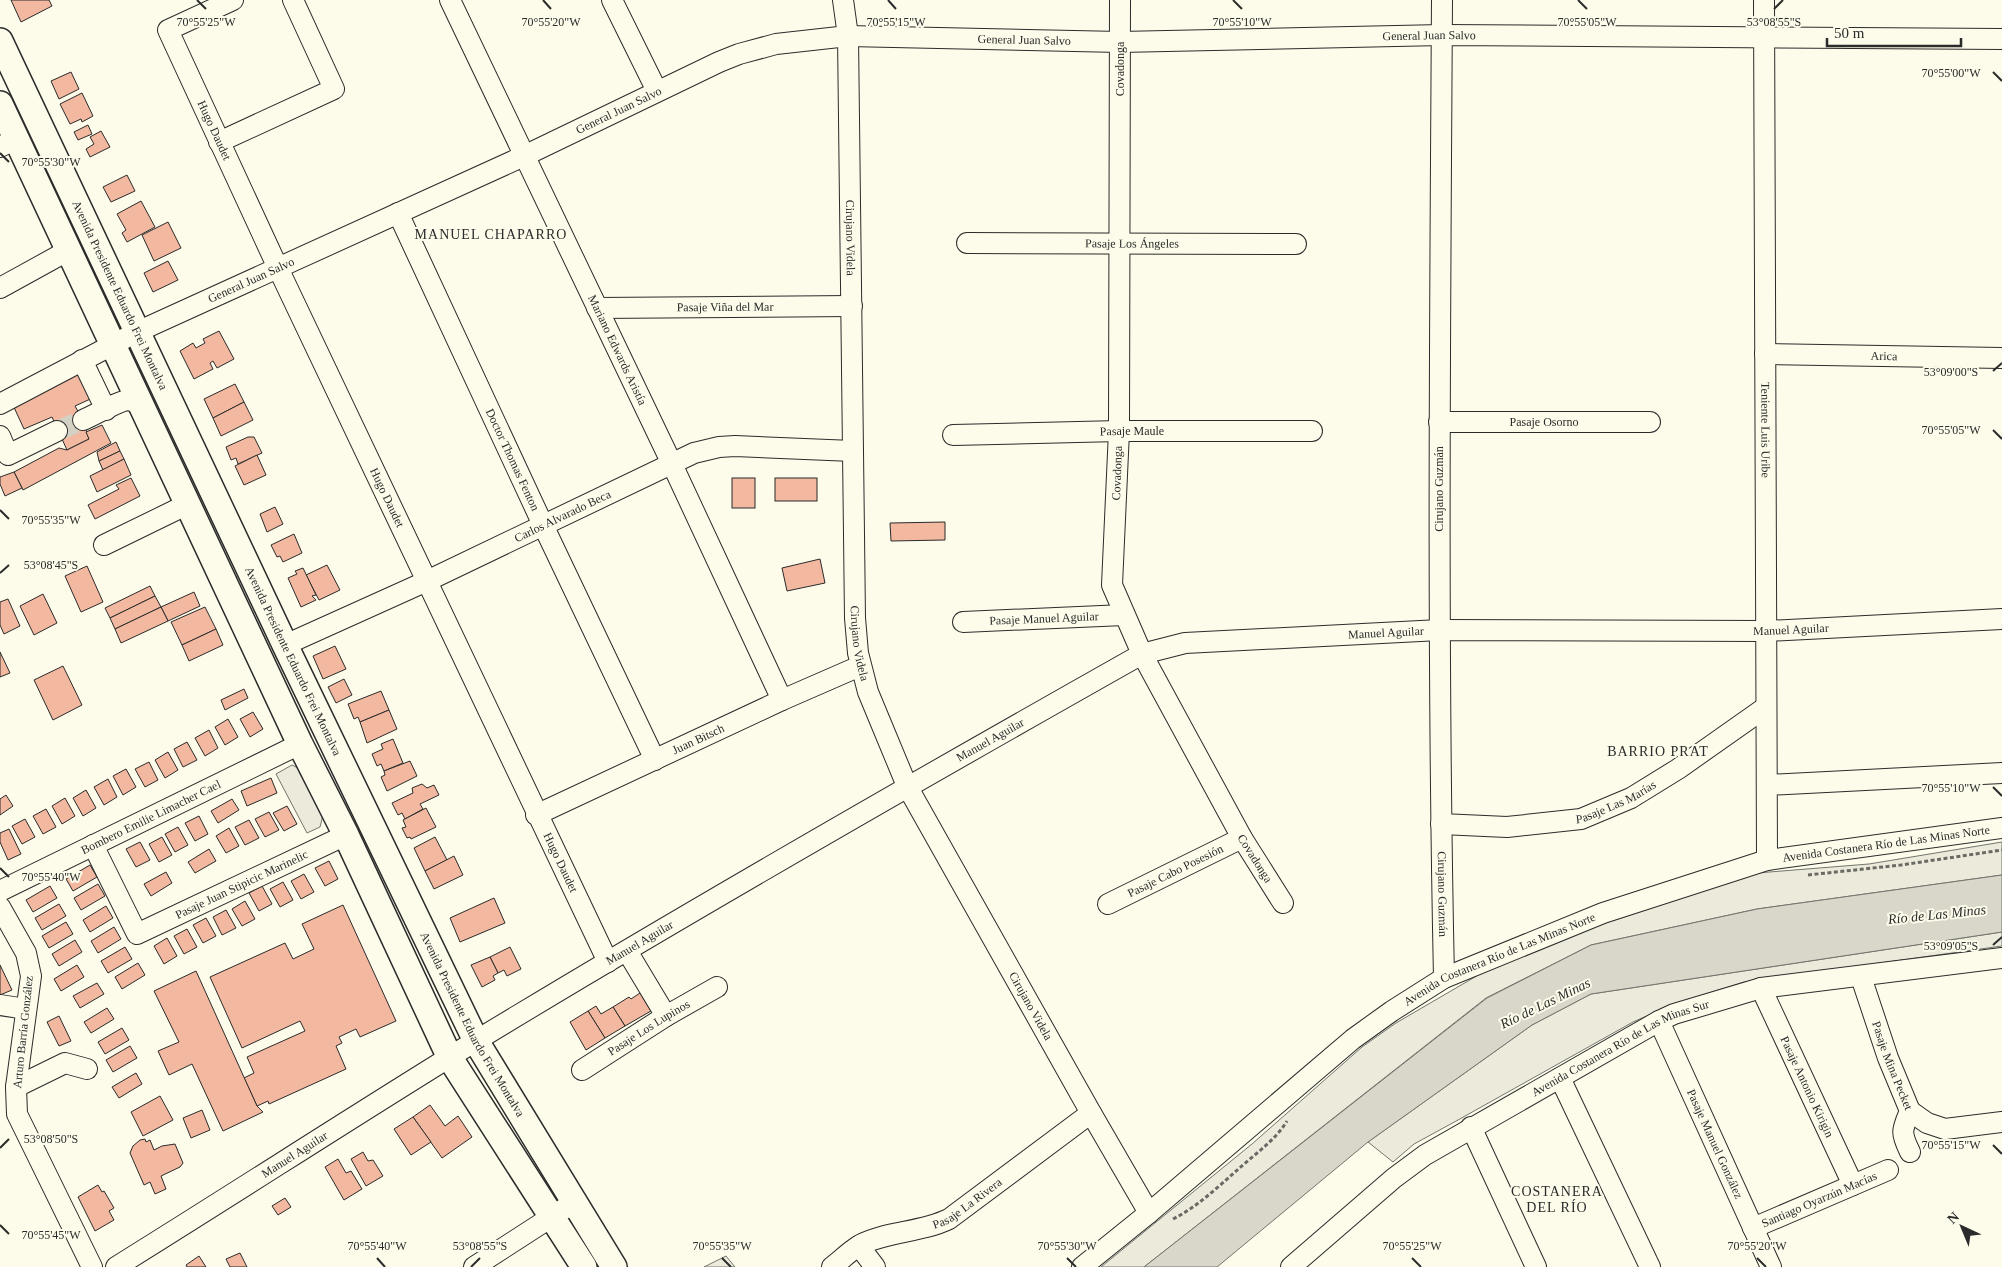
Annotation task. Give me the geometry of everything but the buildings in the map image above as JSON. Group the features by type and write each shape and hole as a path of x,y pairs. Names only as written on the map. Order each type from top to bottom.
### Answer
{"main road":[{"name":"Avenida Presidente Eduardo Frei Montalva","path":"0,41 285,645 476,1041 573,1203 614,1267"},
{"path":"0,104 8,143 69,250 300,744 346,835 450,1058 584,1267"}],"street":[{"name":"Hugo Daudet","path":"234,0 168,30 536,815 608,962"},
{"path":"220,142 334,89 293,0"},
{"name":"Mariano Edwards Aristía","path":"450,0 672,464 782,700"},
{"path":"612,0 657,91"},
{"name":"Cirujano Videla","path":"843,0 848,36 855,618 860,666 868,692 907,786 1091,1113 1149,1212"},
{"name":"Covadonga","path":"1120,0 1119,431 1112,585 1142,654 1242,838 1283,903"},
{"name":"Cirujano Guzmán","path":"1442,0 1439,422 1441,824 1444,978"},
{"name":"Teniente Luis Uribe","path":"1764,0 1767,860"},
{"name":"General Juan Salvo","path":"0,404 137,332 524,156 720,62 759,48 799,40 848,36 1120,42 1442,35 2002,39"},
{"name":"Doctor Thomas Fenton","path":"398,213 542,525 655,760"},
{"name":"Pasaje Los Ángeles","path":"967,243 1296,244"},
{"path":"0,288 69,250"},
{"name":"Pasaje Viña del Mar","path":"597,308 852,306"},
{"name":"Arica","path":"1765,354 2002,358"},
{"path":"82,360 106,410"},
{"path":"83,420 119,402 129,400 141,404"},
{"name":"Pasaje Osorno","path":"1439,422 1650,422"},
{"path":"0,436 8,455 57,431"},
{"name":"Pasaje Maule","path":"952,435 1119,431 1312,431"},
{"name":"Carlos Alvarado Beca","path":"285,645 427,581 694,453 719,447 853,451"},
{"path":"104,545 188,504"},
{"name":"Pasaje Manuel Aguilar","path":"963,622 1124,615"},
{"name":"Manuel Aguilar","path":"118,1266 476,1041 608,962 907,786 1142,654 1185,643 1440,630 1766,631 1997,618"},
{"name":"Juan Bitsch","path":"536,815 782,700 860,666"},
{"name":"Pasaje Las Marías","path":"1441,824 1507,827 1581,819 1631,798 1678,769 1766,708"},
{"name":"Bombero Emilie Limacher Cael","path":"0,891 300,744"},
{"path":"1767,785 2002,773"},
{"name":"Avenida Costanera Río de Las Minas Norte","path":"1082,1267 1352,1039 1392,1010 1444,978 1602,913 1767,860 2002,828"},
{"name":"Pasaje Juan Stipicic Marinelic","path":"93,845 137,934 346,835"},
{"name":"Pasaje Cabo Posesión","path":"1108,904 1242,838"},
{"name":"Arturo Barría González","path":"0,907 26,953 31,976 16,1087 17,1114 92,1267"},
{"path":"628,951 666,1016"},
{"name":"Avenida Costanera Río de Las Minas Sur","path":"1291,1267 1394,1178 1424,1155 1659,1021 1680,1012 1761,988 2002,958"},
{"name":"Pasaje Mina Pecket","path":"1861,977 1888,1058 1910,1111 1902,1130 1902,1137 1910,1152"},
{"name":"Pasaje Los Lupinos","path":"582,1070 717,986"},
{"name":"Pasaje Antonio Kirigin","path":"1761,988 1853,1186"},
{"path":"0,1005 26,1009"},
{"name":"Pasaje Manuel González","path":"1659,1021 1771,1267"},
{"path":"16,1087 65,1063 87,1069"},
{"path":"1560,1078 1650,1267"},
{"path":"1910,1111 1927,1123 1945,1129 2002,1122"},
{"name":"Pasaje La Rivera","path":"832,1267 859,1246 882,1237 928,1228 949,1219 1091,1113"},
{"path":"1471,1127 1536,1267"},
{"name":"Santiago Oyarzún Macías","path":"1753,1228 1888,1170"},
{"path":"474,1267 573,1203"},
{"path":"859,1246 875,1267"}],"path":[{"path":"1807,875 1891,867 2002,850"},
{"path":"1172,1219 1196,1205 1219,1186 1278,1134 1291,1115"}],"shaded area":[{"path":"292,765 302,770 323,815 320,827 307,833 276,774"},
{"path":"2002,842 2002,875 1757,909 1591,945 1486,998 1144,1267 1101,1267 1252,1144 1362,1047 1396,1023 1480,974 1569,935 1757,873 1869,864"},
{"path":"2002,932 2002,946 1744,982 1674,1004 1633,1022 1414,1144 1393,1162 1368,1142 1532,1025 1591,994"},
{"path":"726,1256 735,1267 704,1267"}],"water":[{"name":"Río de Las Minas","path":"2002,875 2002,932 1591,994 1532,1025 1368,1142 1217,1267 1144,1267 1487,998 1591,945 1757,909"}],"tunnel":[{"path":"57,431 83,420"}],"district":[{"name":"MANUEL CHAPARRO","path":"491,234"},
{"name":"BARRIO PRAT","path":"1658,751"},
{"name":"COSTANERA DEL RÍO","path":"1557,1200"}]}
